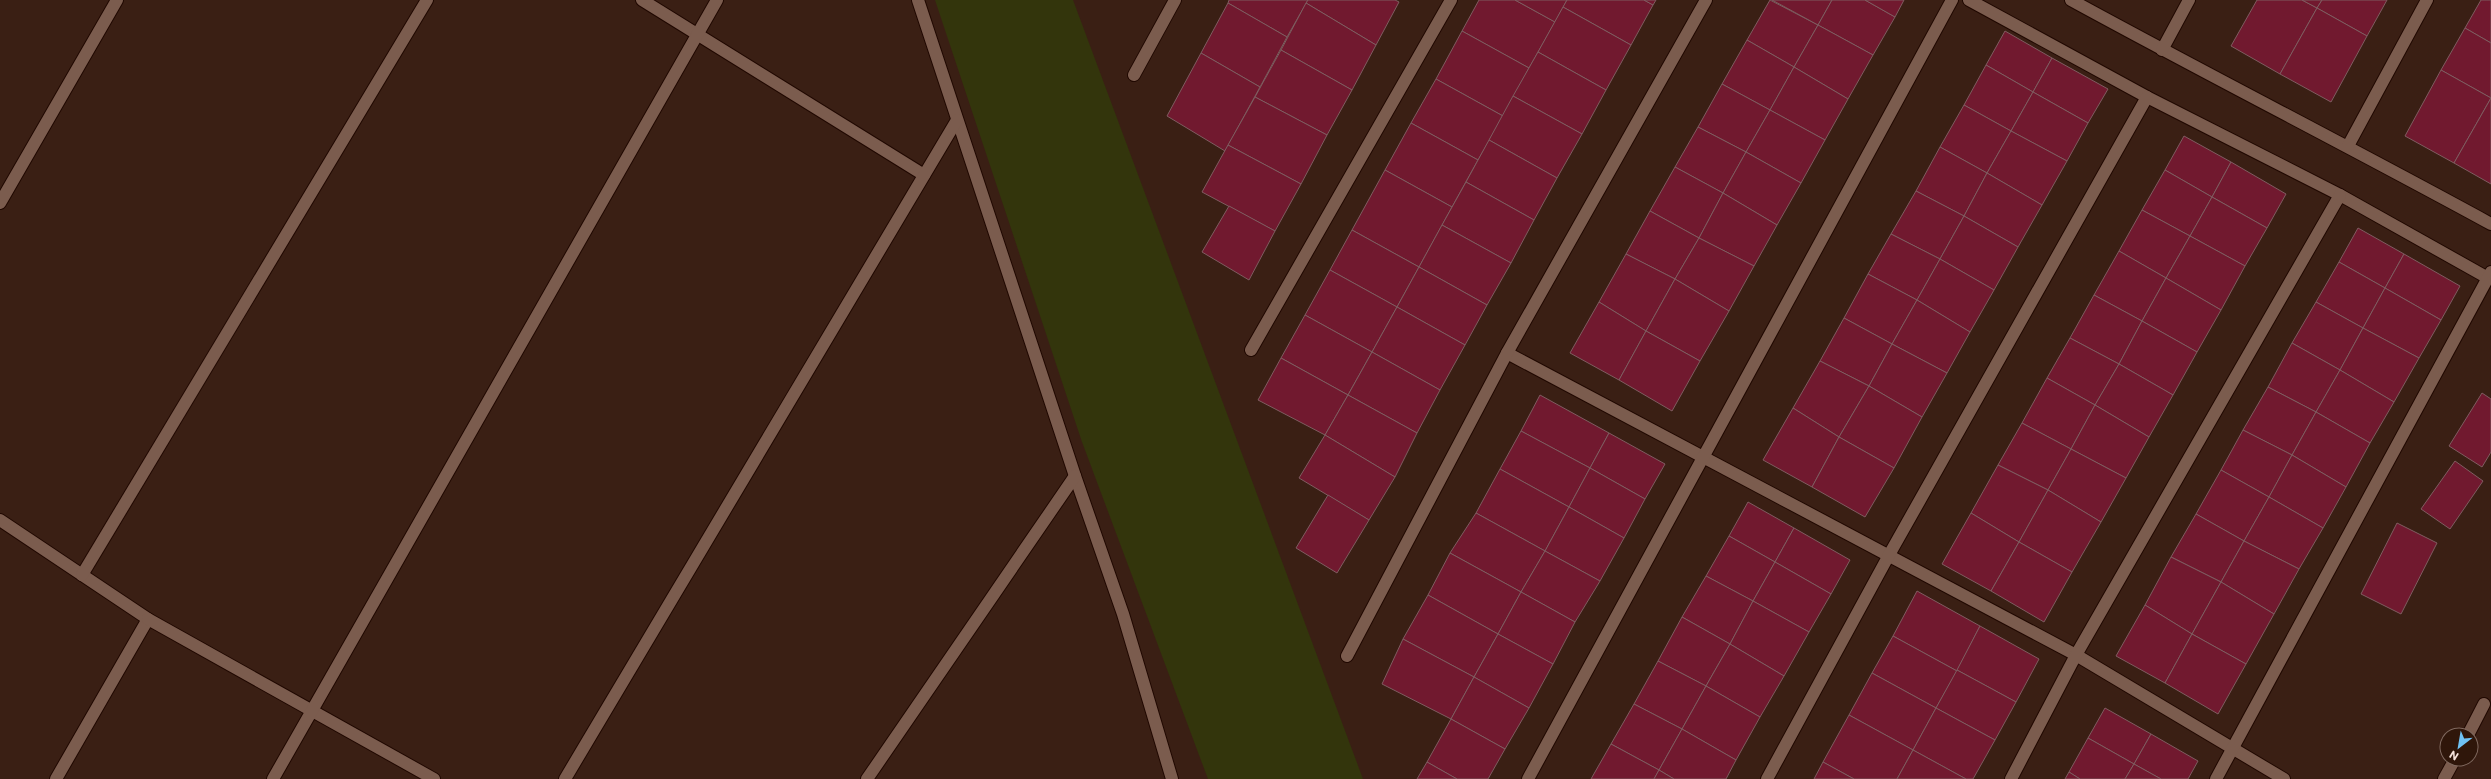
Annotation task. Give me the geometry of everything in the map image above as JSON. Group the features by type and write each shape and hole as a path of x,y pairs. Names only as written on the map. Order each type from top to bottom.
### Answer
{"street":[{"path":"0,203 117,0"},
{"path":"82,575 427,0"},
{"path":"642,0 924,175"},
{"path":"273,779 717,0"},
{"path":"918,0 1075,476 1123,614 1172,779"},
{"path":"1134,75 1175,0"},
{"path":"1251,350 1451,0"},
{"path":"1347,656 1507,353 1706,0"},
{"path":"1528,779 1701,457 1952,0"},
{"path":"1969,0 2147,97 2340,195 2490,275 2216,779"},
{"path":"2071,0 2162,50 2348,146 2491,224"},
{"path":"2162,50 2189,0"},
{"path":"2348,146 2427,0"},
{"path":"1767,779 1889,555 2147,97"},
{"path":"565,779 958,120"},
{"path":"2010,779 2076,655 2340,195"},
{"path":"1507,353 2076,655 2231,749 2284,779"},
{"path":"867,779 1075,476"},
{"path":"0,520 148,618 434,779"},
{"path":"56,779 148,618"},
{"path":"2472,727 2484,704"},
{"path":"2444,779 2451,767"}],"shaded area":[{"path":"935,0 1073,0 1363,779 1208,779 1082,442"}],"building":[{"path":"1229,0 1308,0 1287,37 1228,3"},
{"path":"1308,0 1395,0 1399,2 1376,45 1306,3"},
{"path":"1479,0 1515,0 1555,22 1529,68 1462,31"},
{"path":"1515,0 1567,0 1555,22"},
{"path":"1567,0 1644,0 1653,5 1631,45 1563,7"},
{"path":"1644,0 1656,0 1653,5"},
{"path":"1770,0 1818,25 1794,67 1747,40"},
{"path":"1772,0 1832,0 1818,25"},
{"path":"1832,0 1865,0 1895,17 1873,55 1818,25"},
{"path":"1865,0 1904,0 1895,17"},
{"path":"2257,0 2302,0 2317,8 2280,74 2231,46"},
{"path":"2302,0 2322,0 2317,8"},
{"path":"2322,0 2387,0 2367,36 2317,8"},
{"path":"2481,0 2491,0 2491,43 2465,28"},
{"path":"1228,3 1287,37 1260,87 1201,53"},
{"path":"1306,3 1376,45 1352,90 1281,50"},
{"path":"1563,7 1631,45 1606,90 1538,52"},
{"path":"2317,8 2367,36 2331,102 2280,74"},
{"path":"1818,25 1873,55 1848,99 1794,67"},
{"path":"2465,28 2491,43 2491,98 2441,70"},
{"path":"1462,31 1529,68 1503,116 1436,79"},
{"path":"2005,31 2052,58 2033,92 1986,65"},
{"path":"1747,40 1794,67 1770,110 1722,84"},
{"path":"1281,50 1352,90 1327,135 1255,97"},
{"path":"1538,52 1606,90 1582,134 1513,96"},
{"path":"1201,53 1260,87 1225,151 1167,116"},
{"path":"2052,58 2108,89 2088,123 2033,92"},
{"path":"1986,65 2033,92 2011,131 1964,105"},
{"path":"1794,67 1848,99 1825,140 1770,110"},
{"path":"2441,70 2491,98 2454,163 2405,136"},
{"path":"1436,79 1503,116 1478,160 1411,123"},
{"path":"1722,84 1770,110 1746,152 1698,127"},
{"path":"2033,92 2088,123 2067,161 2011,131"},
{"path":"1513,96 1582,134 1557,178 1489,140"},
{"path":"1255,97 1327,135 1301,184 1228,145"},
{"path":"2491,98 2491,184 2454,163"},
{"path":"1964,105 2011,131 1987,173 1940,147"},
{"path":"1770,110 1825,140 1801,183 1746,152"},
{"path":"1411,123 1478,160 1452,207 1385,170"},
{"path":"1698,127 1746,152 1723,193 1675,167"},
{"path":"2011,131 2067,161 2042,205 1987,173"},
{"path":"2184,136 2231,162 2212,197 2165,170"},
{"path":"1489,140 1557,178 1534,220 1466,182"},
{"path":"1228,145 1301,184 1275,231 1202,192"},
{"path":"1940,147 1987,173 1964,216 1916,191"},
{"path":"1746,152 1801,183 1777,225 1723,193"},
{"path":"2231,162 2286,194 2267,228 2212,197"},
{"path":"1675,167 1723,193 1699,238 1650,211"},
{"path":"1385,170 1452,207 1419,267 1352,230"},
{"path":"2165,170 2212,197 2190,236 2142,210"},
{"path":"1987,173 2042,205 2018,247 1964,216"},
{"path":"1466,182 1534,220 1511,263 1442,225"},
{"path":"1916,191 1964,216 1940,259 1891,234"},
{"path":"1723,193 1777,225 1754,266 1699,238"},
{"path":"2212,197 2267,228 2245,266 2190,236"},
{"path":"1229,206 1275,231 1249,280 1202,252"},
{"path":"2142,210 2190,236 2166,278 2119,251"},
{"path":"1650,211 1699,238 1675,279 1626,254"},
{"path":"1964,216 2018,247 1994,290 1940,259"},
{"path":"1442,225 1511,263 1487,305 1419,267"},
{"path":"2358,228 2404,254 2385,288 2339,262"},
{"path":"1352,230 1419,267 1397,307 1330,270"},
{"path":"1891,234 1940,259 1917,300 1868,274"},
{"path":"2190,236 2245,266 2221,310 2166,278"},
{"path":"1699,238 1754,266 1729,311 1675,279"},
{"path":"2119,251 2166,278 2142,321 2094,295"},
{"path":"1626,254 1675,279 1646,331 1599,302"},
{"path":"2404,254 2460,286 2441,320 2385,288"},
{"path":"1940,259 1994,290 1970,332 1917,300"},
{"path":"2339,262 2385,288 2363,328 2316,302"},
{"path":"1419,267 1487,305 1465,345 1397,307"},
{"path":"1330,270 1397,307 1372,352 1305,315"},
{"path":"1868,274 1917,300 1892,344 1844,318"},
{"path":"2166,278 2221,310 2197,352 2142,321"},
{"path":"1675,279 1729,311 1700,361 1646,331"},
{"path":"2385,288 2441,320 2419,358 2363,328"},
{"path":"2094,295 2142,321 2119,364 2070,338"},
{"path":"1917,300 1970,332 1947,373 1892,344"},
{"path":"1599,302 1646,331 1619,380 1570,353"},
{"path":"2316,302 2363,328 2340,370 2292,343"},
{"path":"1397,307 1465,345 1440,390 1372,352"},
{"path":"1305,315 1372,352 1348,395 1281,358"},
{"path":"1844,318 1892,344 1869,386 1820,361"},
{"path":"2142,321 2197,352 2173,395 2119,364"},
{"path":"2363,328 2419,358 2394,402 2340,370"},
{"path":"1646,331 1700,361 1672,411 1619,380"},
{"path":"2070,338 2119,364 2095,405 2047,378"},
{"path":"2292,343 2340,370 2316,412 2268,387"},
{"path":"1892,344 1947,373 1922,417 1869,386"},
{"path":"1372,352 1440,390 1417,433 1348,395"},
{"path":"1281,358 1348,395 1325,435 1258,400"},
{"path":"1820,361 1869,386 1839,437 1793,408"},
{"path":"2119,364 2173,395 2149,437 2095,405"},
{"path":"2340,370 2394,402 2370,443 2316,412"},
{"path":"2047,378 2095,405 2071,449 2022,423"},
{"path":"1869,386 1922,417 1894,468 1839,437"},
{"path":"2268,387 2316,412 2292,455 2243,430"},
{"path":"2482,393 2491,399 2491,452 2482,467 2449,446"},
{"path":"1348,395 1417,433 1395,477 1325,435"},
{"path":"1540,395 1609,433 1590,468 1521,431"},
{"path":"2095,405 2149,437 2126,478 2071,449"},
{"path":"1793,408 1839,437 1812,487 1763,460"},
{"path":"2316,412 2370,443 2346,487 2292,455"},
{"path":"2022,423 2071,449 2048,490 1998,465"},
{"path":"2243,430 2292,455 2269,497 2221,470"},
{"path":"1521,431 1590,468 1569,507 1500,469"},
{"path":"1609,433 1665,464 1645,499 1590,468"},
{"path":"1325,435 1395,477 1369,520 1299,478"},
{"path":"1839,437 1894,468 1865,517 1812,487"},
{"path":"2071,449 2126,478 2101,522 2048,490"},
{"path":"2292,455 2346,487 2323,528 2269,497"},
{"path":"2455,461 2483,481 2450,529 2421,509"},
{"path":"1998,465 2048,490 2019,542 1971,513"},
{"path":"1590,468 1645,499 1624,538 1569,507"},
{"path":"1500,469 1569,507 1545,551 1476,513"},
{"path":"2221,470 2269,497 2244,541 2196,514"},
{"path":"2048,490 2101,522 2072,572 2019,542"},
{"path":"1328,495 1369,520 1337,573 1296,548"},
{"path":"2269,497 2323,528 2299,569 2244,541"},
{"path":"1748,502 1794,528 1775,562 1729,536"},
{"path":"1569,507 1624,538 1600,581 1545,551"},
{"path":"1476,513 1545,551 1521,592 1450,553"},
{"path":"1971,513 2019,542 1991,591 1942,564"},
{"path":"2196,514 2244,541 2221,582 2171,557"},
{"path":"2397,523 2437,543 2401,614 2361,594"},
{"path":"1794,528 1850,560 1831,594 1775,562"},
{"path":"1729,536 1775,562 1753,601 1706,576"},
{"path":"2244,541 2299,569 2274,614 2221,582"},
{"path":"2019,542 2072,572 2044,622 1991,591"},
{"path":"1545,551 1600,581 1575,622 1521,592"},
{"path":"1450,553 1521,592 1498,634 1428,595"},
{"path":"2171,557 2221,582 2192,634 2145,605"},
{"path":"1775,562 1831,594 1809,632 1753,601"},
{"path":"1706,576 1753,601 1730,644 1682,617"},
{"path":"2221,582 2274,614 2246,664 2192,634"},
{"path":"1917,591 1980,626 1957,671 1893,636"},
{"path":"1521,592 1575,622 1553,664 1498,634"},
{"path":"1428,595 1498,634 1474,677 1403,639"},
{"path":"1753,601 1809,632 1784,676 1730,644"},
{"path":"2145,605 2192,634 2165,683 2116,656"},
{"path":"1682,617 1730,644 1706,686 1658,661"},
{"path":"1980,626 2039,659 2016,702 1957,670"},
{"path":"1498,634 1553,664 1529,708 1474,677"},
{"path":"2192,634 2246,664 2218,714 2165,683"},
{"path":"1893,636 1957,671 1936,708 1872,673"},
{"path":"1403,639 1474,677 1451,719 1382,684"},
{"path":"1730,644 1784,676 1760,717 1706,686"},
{"path":"1658,661 1706,686 1682,729 1634,704"},
{"path":"1957,670 2016,702 1995,740 1936,708"},
{"path":"1872,673 1936,708 1913,750 1849,715"},
{"path":"1474,677 1529,708 1505,749 1451,719"},
{"path":"1706,686 1760,717 1736,760 1682,729"},
{"path":"1634,704 1682,729 1659,770 1611,744"},
{"path":"1936,708 1995,740 1973,779 1966,779 1913,750"},
{"path":"2105,708 2151,734 2134,764 2088,738"},
{"path":"1849,715 1913,750 1897,779 1854,779 1823,762"},
{"path":"1451,719 1505,749 1488,779 1457,779 1427,762"},
{"path":"1682,729 1736,760 1726,779 1674,779 1659,770"},
{"path":"2151,734 2198,761 2188,779 2161,779 2134,764"},
{"path":"2088,738 2134,764 2125,779 2080,779 2069,772"},
{"path":"1611,744 1659,770 1654,779 1591,779"},
{"path":"1913,750 1966,779 1897,779"},
{"path":"1427,762 1457,779 1417,779"},
{"path":"1823,762 1854,779 1814,779"},
{"path":"2134,764 2161,779 2125,779"},
{"path":"1659,770 1674,779 1654,779"},
{"path":"2069,772 2080,779 2065,779"}]}
